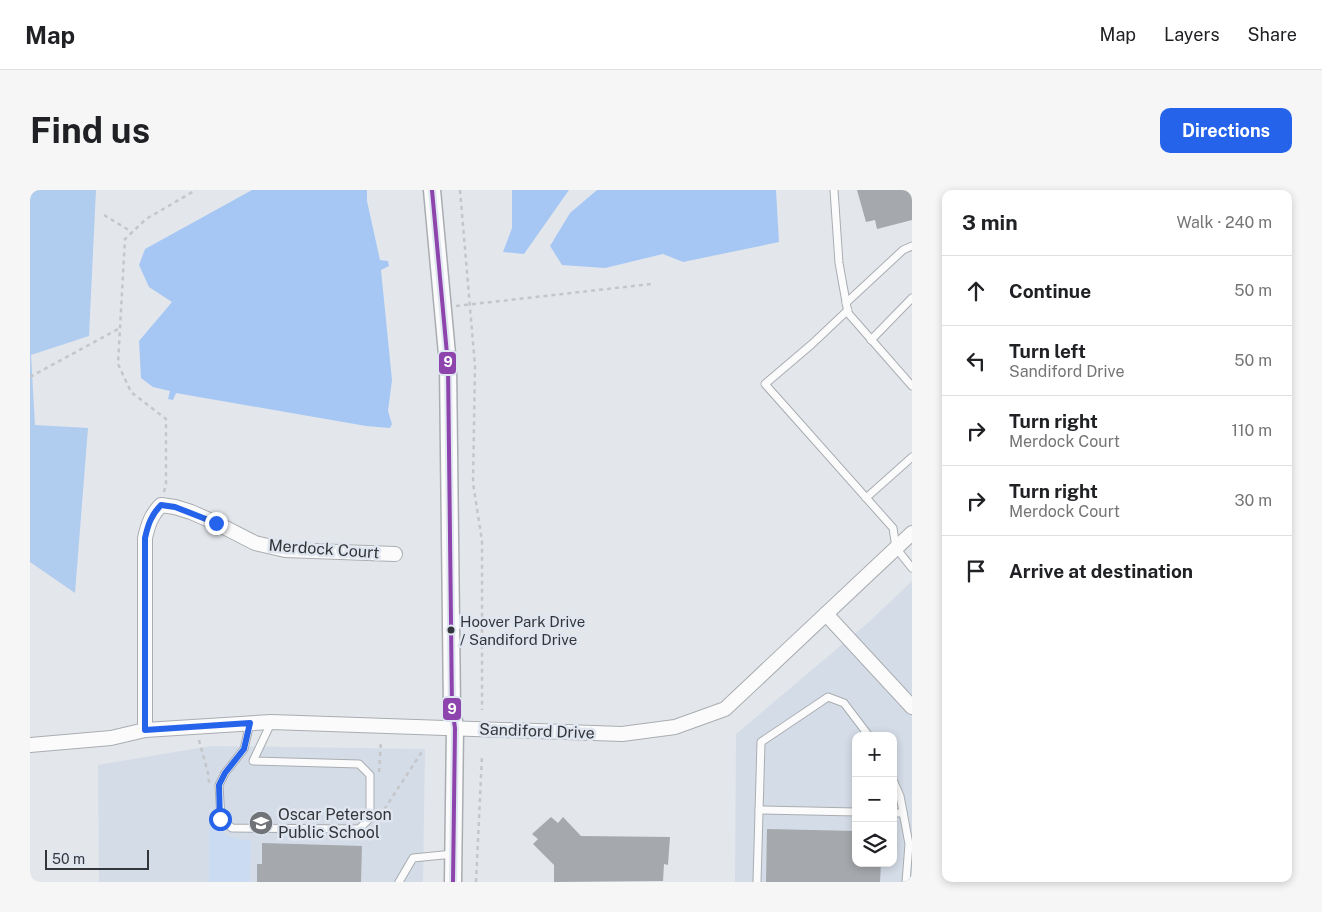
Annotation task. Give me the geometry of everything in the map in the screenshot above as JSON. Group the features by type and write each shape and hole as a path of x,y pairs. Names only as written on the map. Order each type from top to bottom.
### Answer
{"street":[{"path":"432,190 448,365 452,708 454,728 453,882"},
{"path":"145,730 145,538 148,524 154,512 161,505"},
{"name":"Merdock Court","path":"161,505 191,512 255,543 285,550 395,554"},
{"name":"Sandiford Drive","path":"30,745 112,738 145,730 271,722 622,734 675,727 725,709 912,533"},
{"path":"826,614 912,707"}],"lane":[{"path":"834,190 839,263 848,313 912,386"},
{"path":"912,246 903,250 812,344 764,384 893,528 896,548 912,568"},
{"path":"871,340 912,298"},
{"path":"866,498 912,456"},
{"path":"757,882 761,742 828,697 844,703 866,732"},
{"path":"250,723 244,749 225,773 219,785 220,819 232,828 359,830 370,818 370,775 359,764 253,761 271,722"},
{"path":"897,789 910,844 906,882"},
{"path":"759,810 852,812"},
{"path":"897,813 903,813"},
{"path":"398,882 413,858 454,854"}],"path":[{"path":"161,505 166,484 166,419 131,392 118,364 124,238 146,219 196,190"},
{"path":"460,190 475,366 473,483 482,541 482,710"},
{"path":"104,215 132,232"},
{"path":"442,307 651,284"},
{"path":"30,377 120,328"},
{"path":"379,780 381,725"},
{"path":"194,727 208,773 209,790"},
{"path":"378,812 378,819 423,750"},
{"path":"476,882 482,756"}],"shaded area":[{"path":"30,190 96,190 89,336 31,355 35,425 88,428 75,593 30,562"},
{"path":"252,190 367,190 367,201 380,260 388,261 389,266 381,270 392,380 388,411 392,424 390,428 366,426 176,393 173,400 168,399 170,391 153,387 141,378 139,341 172,302 149,287 139,265 145,249"},
{"path":"512,190 569,190 524,254 503,252 512,228"},
{"path":"597,190 776,190 779,242 683,262 663,254 605,268 562,265 550,246 570,213"},
{"path":"912,581 912,882 735,882 736,734 870,621"},
{"name":"Oscar Peterson Public School","path":"211,746 425,749 423,882 99,882 98,765"},
{"path":"209,824 228,836 251,841 250,882 209,882"}],"building":[{"path":"857,190 912,190 912,220 877,229 875,220 866,222"},
{"path":"551,817 558,823 563,817 581,836 670,837 668,865 664,864 663,881 554,882 554,865 533,844 538,839 532,834"},
{"path":"767,829 852,831 852,867 881,867 880,882 766,882"},
{"path":"262,843 362,846 361,882 257,882 257,864 262,864"}],"transit line":[{"name":"9","path":"432,190 448,365 452,708 455,728 453,882"}],"place":[{"name":"Hoover Park Drive / Sandiford Drive","path":"451,630"},
{"name":"Oscar Peterson Public School","path":"261,823"}],"route":[{"path":"216,523 191,512 161,505 154,512 148,524 145,538 145,730 250,723 244,749 225,773 219,785 220,819"}]}
